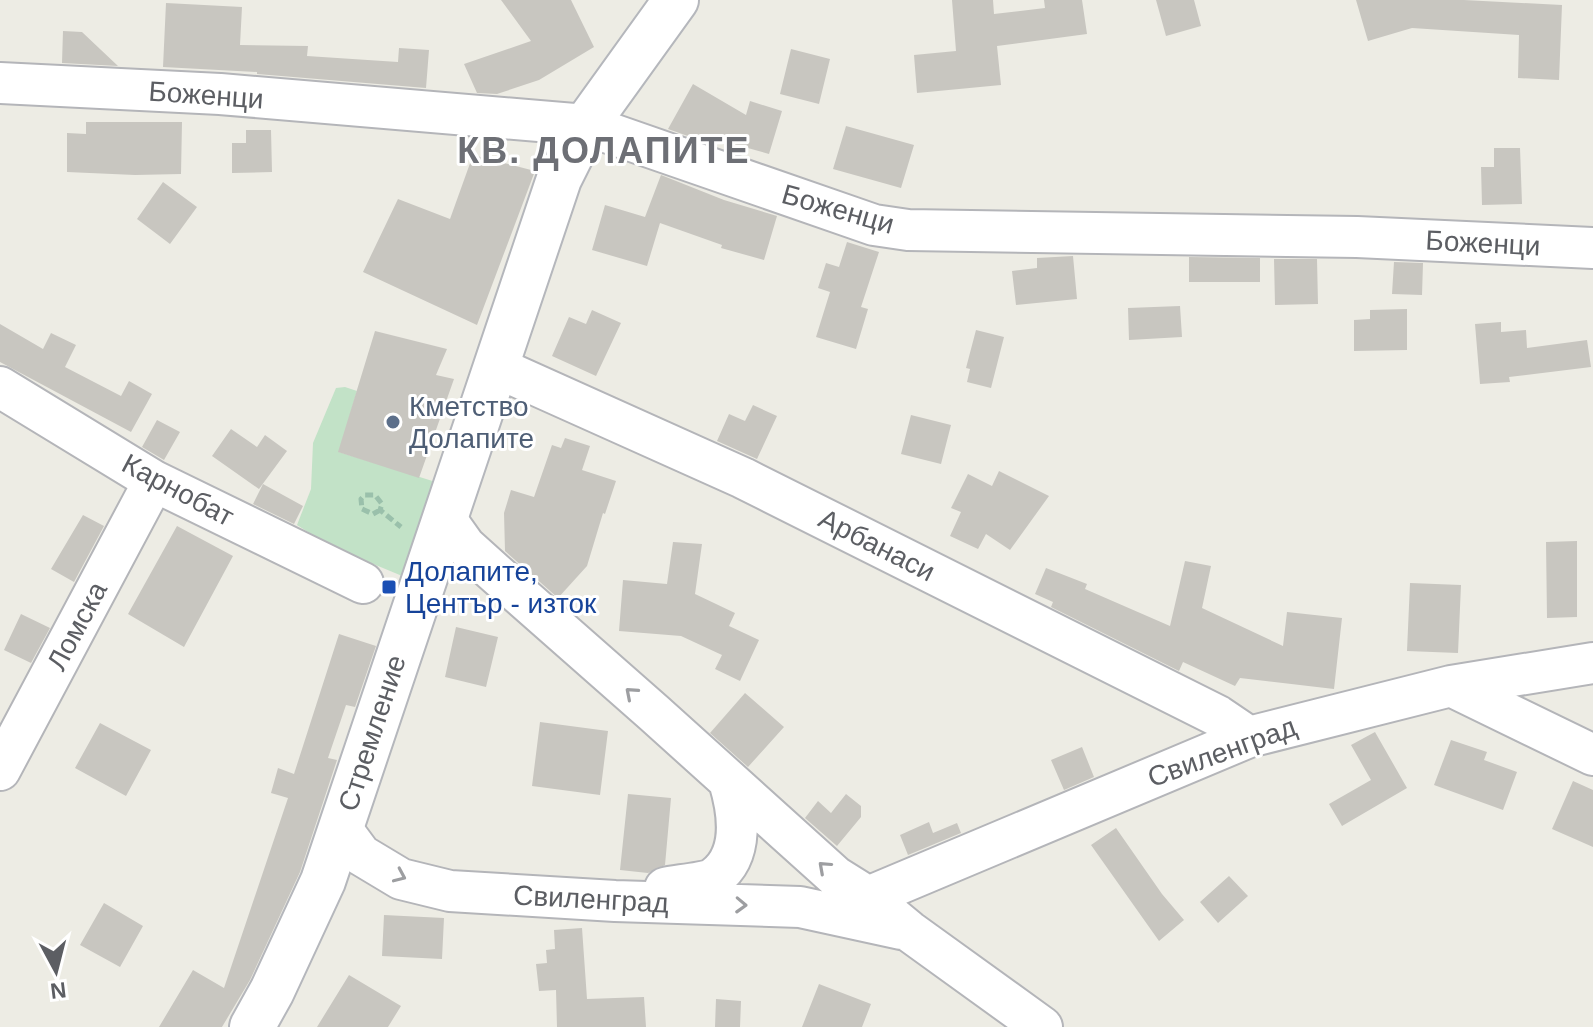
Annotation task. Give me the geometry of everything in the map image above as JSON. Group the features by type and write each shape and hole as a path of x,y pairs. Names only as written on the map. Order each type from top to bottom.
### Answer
{"street":[{"name":"Стремление","path":"252,1027 323,881 498,368 559,179 586,125 676,0"},
{"name":"Боженци","path":"0,83 220,94 586,125 874,225 908,230 1357,237 1593,248"},
{"name":"Арбанаси","path":"498,368 743,478 1218,716 1249,737"},
{"name":"Карнобат","path":"0,387 154,481 363,583"},
{"name":"Ломска","path":"0,770 154,481"},
{"path":"445,518 465,546 836,877 868,897 909,931 1042,1027"},
{"name":"Свиленград","path":"868,897 1249,737 1451,686 1593,663"},
{"path":"1451,686 1593,755"},
{"path":"615,901 713,879 728,863 735,846 737,823 729,781"},
{"name":"Свиленград","path":"341,828 361,855 401,879 450,891 615,901 800,907 909,931"}],"path":[{"path":"365,495 375,495 382,504 380,510 373,514 365,512 361,499 365,495"}],"green space":[{"path":"336,388 357,391 339,452 439,483 407,578 330,546 297,525 311,489 313,443"}],"building":[{"path":"501,0 571,0 594,47 539,80 497,94 477,93 464,64 531,41"},
{"path":"952,0 993,0 994,14 1045,8 1044,0 1082,0 1087,34 997,46 1001,85 917,93 914,55 956,51"},
{"path":"1156,0 1194,0 1201,26 1166,36"},
{"path":"1356,0 1464,0 1562,5 1559,80 1518,78 1519,35 1412,28 1368,41"},
{"path":"166,3 242,7 240,45 308,46 307,56 398,62 399,48 429,50 426,88 257,72 163,67"},
{"path":"63,31 82,32 118,66 62,63"},
{"path":"791,49 830,59 819,104 780,94"},
{"path":"693,84 746,115 750,101 782,111 769,154 719,140 716,146 668,129"},
{"path":"86,122 182,122 181,174 67,172 67,133 86,134"},
{"path":"846,126 914,145 901,188 833,169"},
{"path":"246,130 271,130 272,172 232,173 232,143 246,143"},
{"path":"1494,148 1520,148 1522,204 1482,205 1481,167 1494,167"},
{"path":"473,155 535,171 477,325 363,272 398,199 450,219"},
{"path":"661,175 724,200 777,216 764,260 721,248 722,245 660,223 647,266 592,250 605,205 645,217"},
{"path":"163,182 197,207 170,244 137,219"},
{"path":"847,242 879,252 861,307 868,309 856,349 816,337 830,292 818,288 826,263 839,267"},
{"path":"1073,256 1077,299 1016,305 1012,271 1037,268 1037,258"},
{"path":"1189,257 1260,258 1260,282 1189,282"},
{"path":"1274,259 1317,259 1318,304 1275,305"},
{"path":"1394,262 1423,263 1422,295 1392,294"},
{"path":"1180,306 1182,337 1129,340 1128,308"},
{"path":"1407,309 1407,350 1354,351 1354,320 1370,319 1370,310"},
{"path":"592,310 621,323 596,376 552,356 569,317 586,324"},
{"path":"1501,322 1501,332 1526,330 1527,348 1587,340 1591,367 1509,377 1510,382 1480,384 1475,324"},
{"path":"0,324 43,349 51,333 76,345 65,367 121,396 129,381 152,394 131,432 0,362"},
{"path":"976,330 1004,337 991,388 967,382 970,369 966,368"},
{"name":"Кметство Долапите","path":"375,331 447,349 436,375 454,379 419,478 338,452"},
{"path":"753,405 777,416 757,459 717,441 729,414 745,421"},
{"path":"911,415 951,425 941,464 901,454"},
{"path":"157,420 180,432 164,460 142,447"},
{"path":"231,429 257,447 265,435 287,451 259,489 212,456"},
{"path":"565,438 590,446 582,470 616,481 587,566 558,598 505,551 504,513 511,490 534,497 552,445 561,448"},
{"path":"999,471 1049,496 1010,550 986,534 978,549 950,536 961,512 951,508 968,474 992,486"},
{"path":"263,484 303,506 294,524 253,504"},
{"path":"83,515 104,526 74,582 51,569"},
{"path":"177,526 233,556 184,647 128,614"},
{"path":"1577,541 1577,617 1547,618 1546,542"},
{"path":"673,542 702,544 695,594 735,613 729,626 759,640 740,681 715,669 722,655 681,636 619,631 623,580 667,584"},
{"path":"1185,561 1211,566 1202,608 1283,646 1287,612 1342,618 1334,689 1240,678 1235,686 1183,662 1179,671 1051,607 1053,602 1035,594 1046,568 1087,584 1085,589 1170,626"},
{"path":"1410,583 1461,585 1458,653 1407,651"},
{"path":"21,614 50,628 31,663 4,650"},
{"path":"456,627 498,637 486,687 445,677"},
{"path":"339,634 376,646 355,707 346,705 328,758 337,760 300,872 250,980 222,1027 159,1027 193,970 224,988 288,798 271,793 278,768 294,774"},
{"path":"745,693 784,727 748,767 710,733"},
{"path":"540,722 608,731 600,795 532,786"},
{"path":"100,723 151,750 126,796 75,768"},
{"path":"1375,732 1407,788 1342,826 1329,804 1371,780 1351,745"},
{"path":"1451,740 1487,752 1484,760 1517,772 1503,810 1434,785"},
{"path":"1082,747 1094,777 1064,790 1051,760"},
{"path":"1573,781 1593,790 1593,847 1552,829"},
{"path":"628,794 671,798 665,865 648,873 620,870"},
{"path":"846,794 861,806 861,817 837,846 805,818 818,801 831,813"},
{"path":"929,822 933,833 957,823 961,833 908,855 900,835"},
{"path":"1116,828 1184,920 1159,941 1091,845"},
{"path":"1229,876 1248,896 1218,923 1200,902"},
{"path":"104,903 143,926 120,967 80,945"},
{"path":"384,915 444,918 442,959 382,956"},
{"path":"582,928 587,999 644,997 646,1027 557,1027 556,990 539,991 536,964 547,963 546,950 555,949 554,930"},
{"path":"349,975 401,1006 388,1027 317,1027"},
{"path":"819,984 871,1004 862,1027 802,1027"},
{"path":"716,999 741,1001 740,1027 715,1027"}],"place":[{"name":"Кметство Долапите","path":"393,422"},
{"name":"Долапите, Център - изток","path":"389,587"}],"district":[{"name":"КВ. ДОЛАПИТЕ","path":"604,150"}]}
